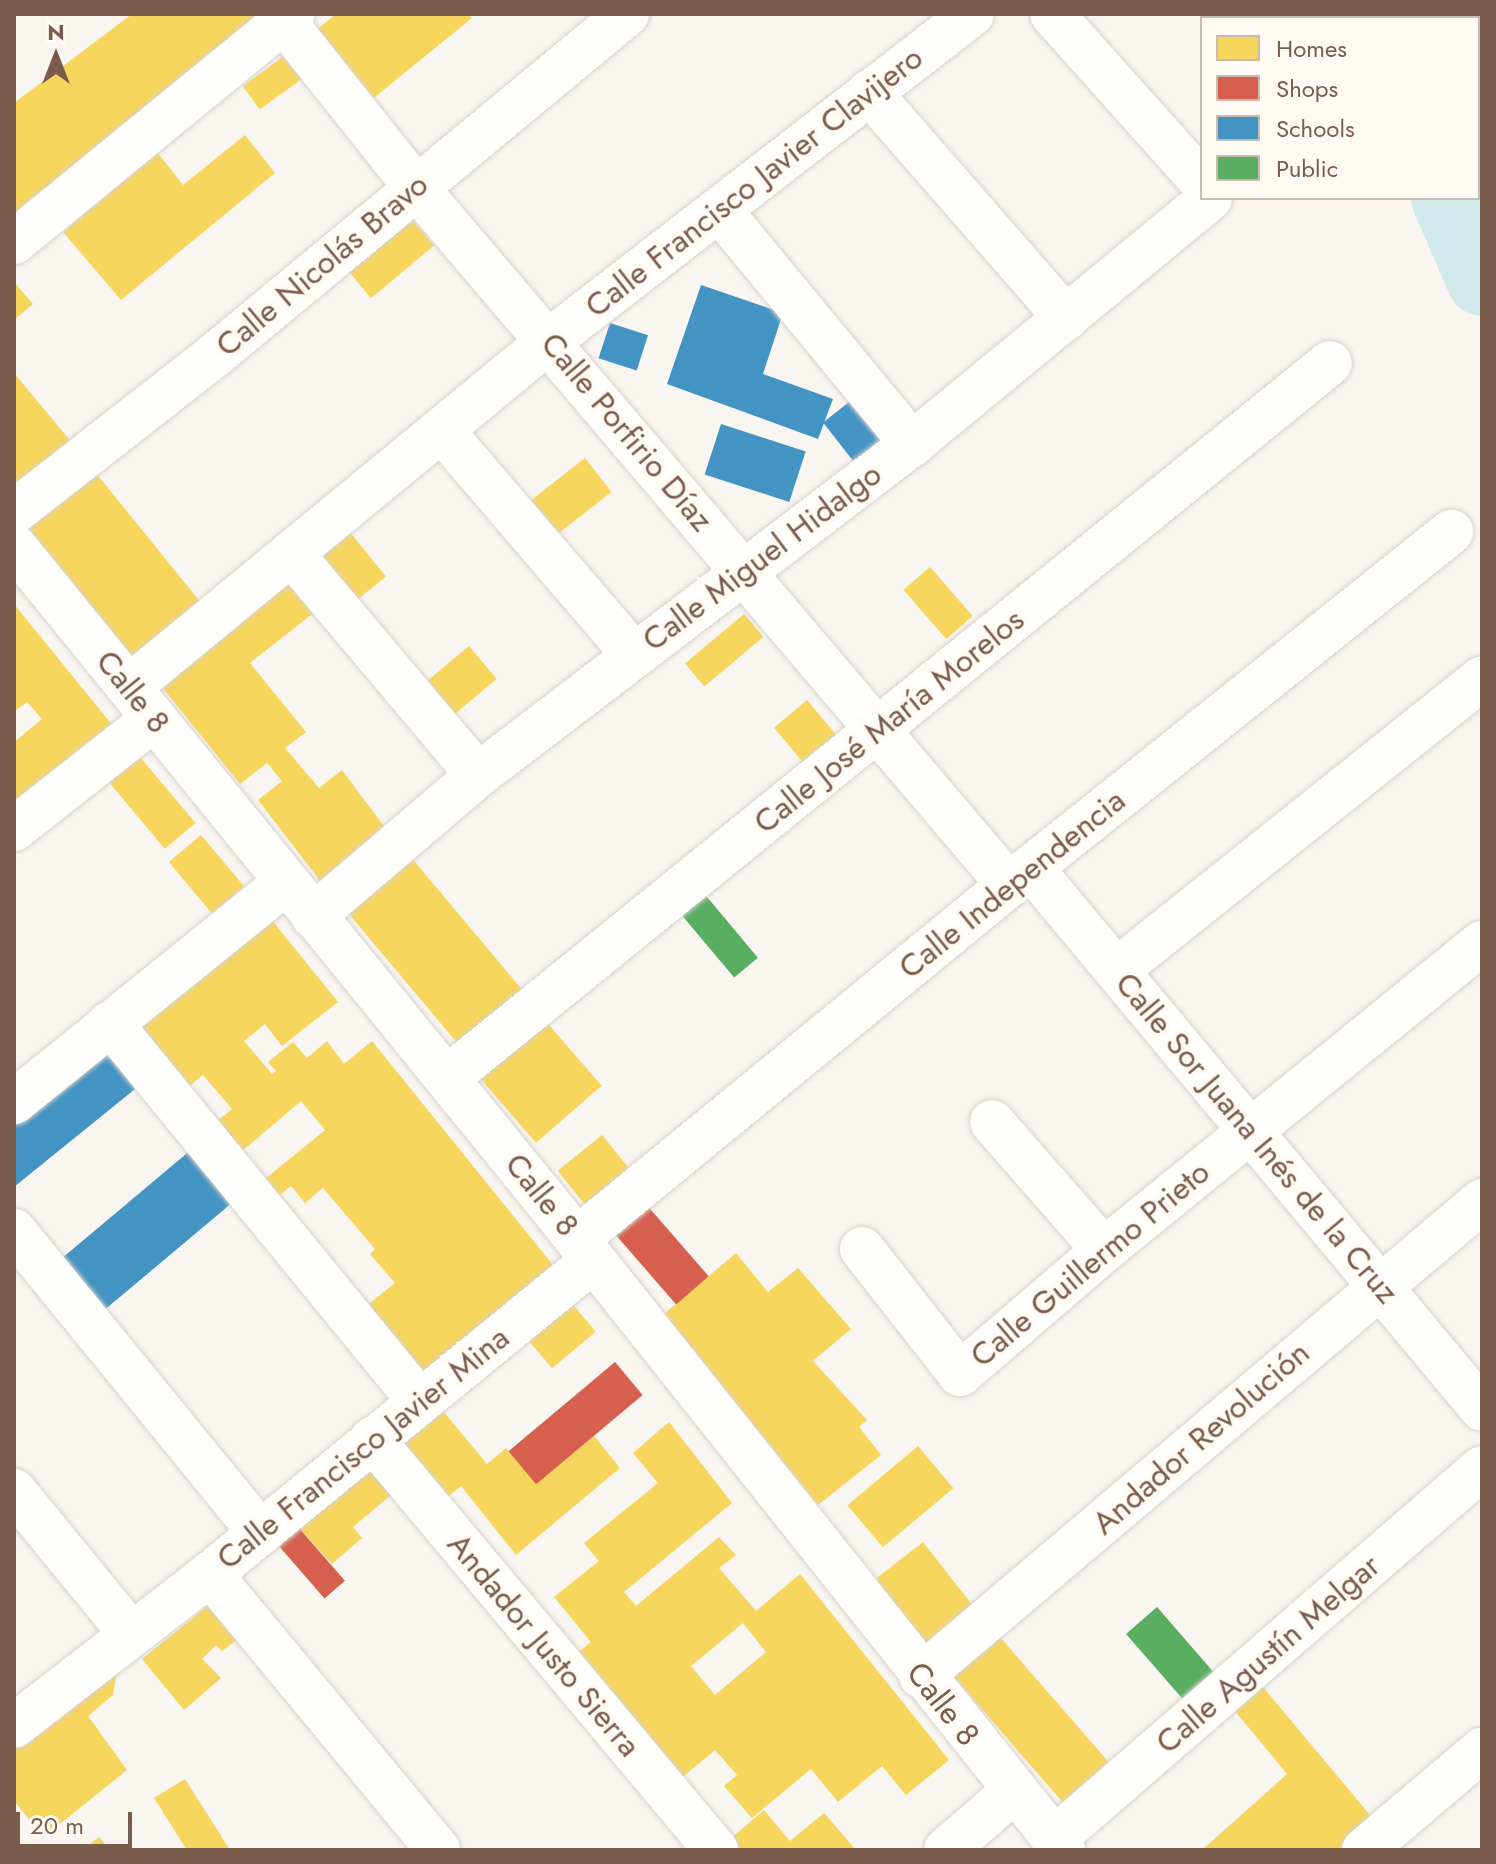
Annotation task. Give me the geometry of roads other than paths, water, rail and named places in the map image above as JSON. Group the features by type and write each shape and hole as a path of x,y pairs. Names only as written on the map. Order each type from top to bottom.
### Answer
{"street":[{"name":"Calle Nicolás Bravo","path":"14,512 215,355 415,186 627,14"},
{"name":"Calle Francisco Javier Clavijero","path":"14,829 291,553 443,432 549,341 721,212 869,92 972,14"},
{"path":"1052,14 1200,180"},
{"name":"Calle Porfirio Díaz","path":"285,16 415,186 746,571 876,730 1020,876"},
{"path":"14,242 285,16"},
{"path":"869,92 1066,318"},
{"name":"Calle Miguel Hidalgo","path":"313,916 478,775 912,444 1208,200"},
{"path":"721,212 912,444"},
{"name":"Calle José María Morelos","path":"447,1078 1330,363"},
{"path":"443,432 633,654"},
{"name":"Calle Independencia","path":"585,1249 1020,876 1451,532"},
{"name":"Calle 8","path":"14,546 585,1249 1013,1792 1059,1845"},
{"path":"291,553 478,775"},
{"path":"1118,969 1482,678"},
{"name":"Calle Sor Juana Inés de la Cruz","path":"1020,876 1118,969 1482,1409"},
{"path":"14,1102 285,883"},
{"name":"Calle Guillermo Prieto","path":"862,1249 960,1374 1104,1250 1482,943"},
{"path":"110,1023 419,1400"},
{"path":"992,1122 1104,1250"},
{"name":"Andador Revolución","path":"921,1676 1482,1201"},
{"path":"14,1231 260,1533"},
{"name":"Calle Francisco Javier Mina","path":"14,1726 260,1533 419,1400 585,1249"},
{"name":"Andador Justo Sierra","path":"372,1439 716,1850"},
{"name":"Calle Agustín Melgar","path":"1059,1845 1482,1468"},
{"path":"14,1491 131,1634"},
{"path":"210,1574 438,1850"},
{"path":"1364,1850 1482,1750"},
{"path":"946,1850 1013,1792"}],"waterway":[{"path":"1447,200 1482,281"}]}
